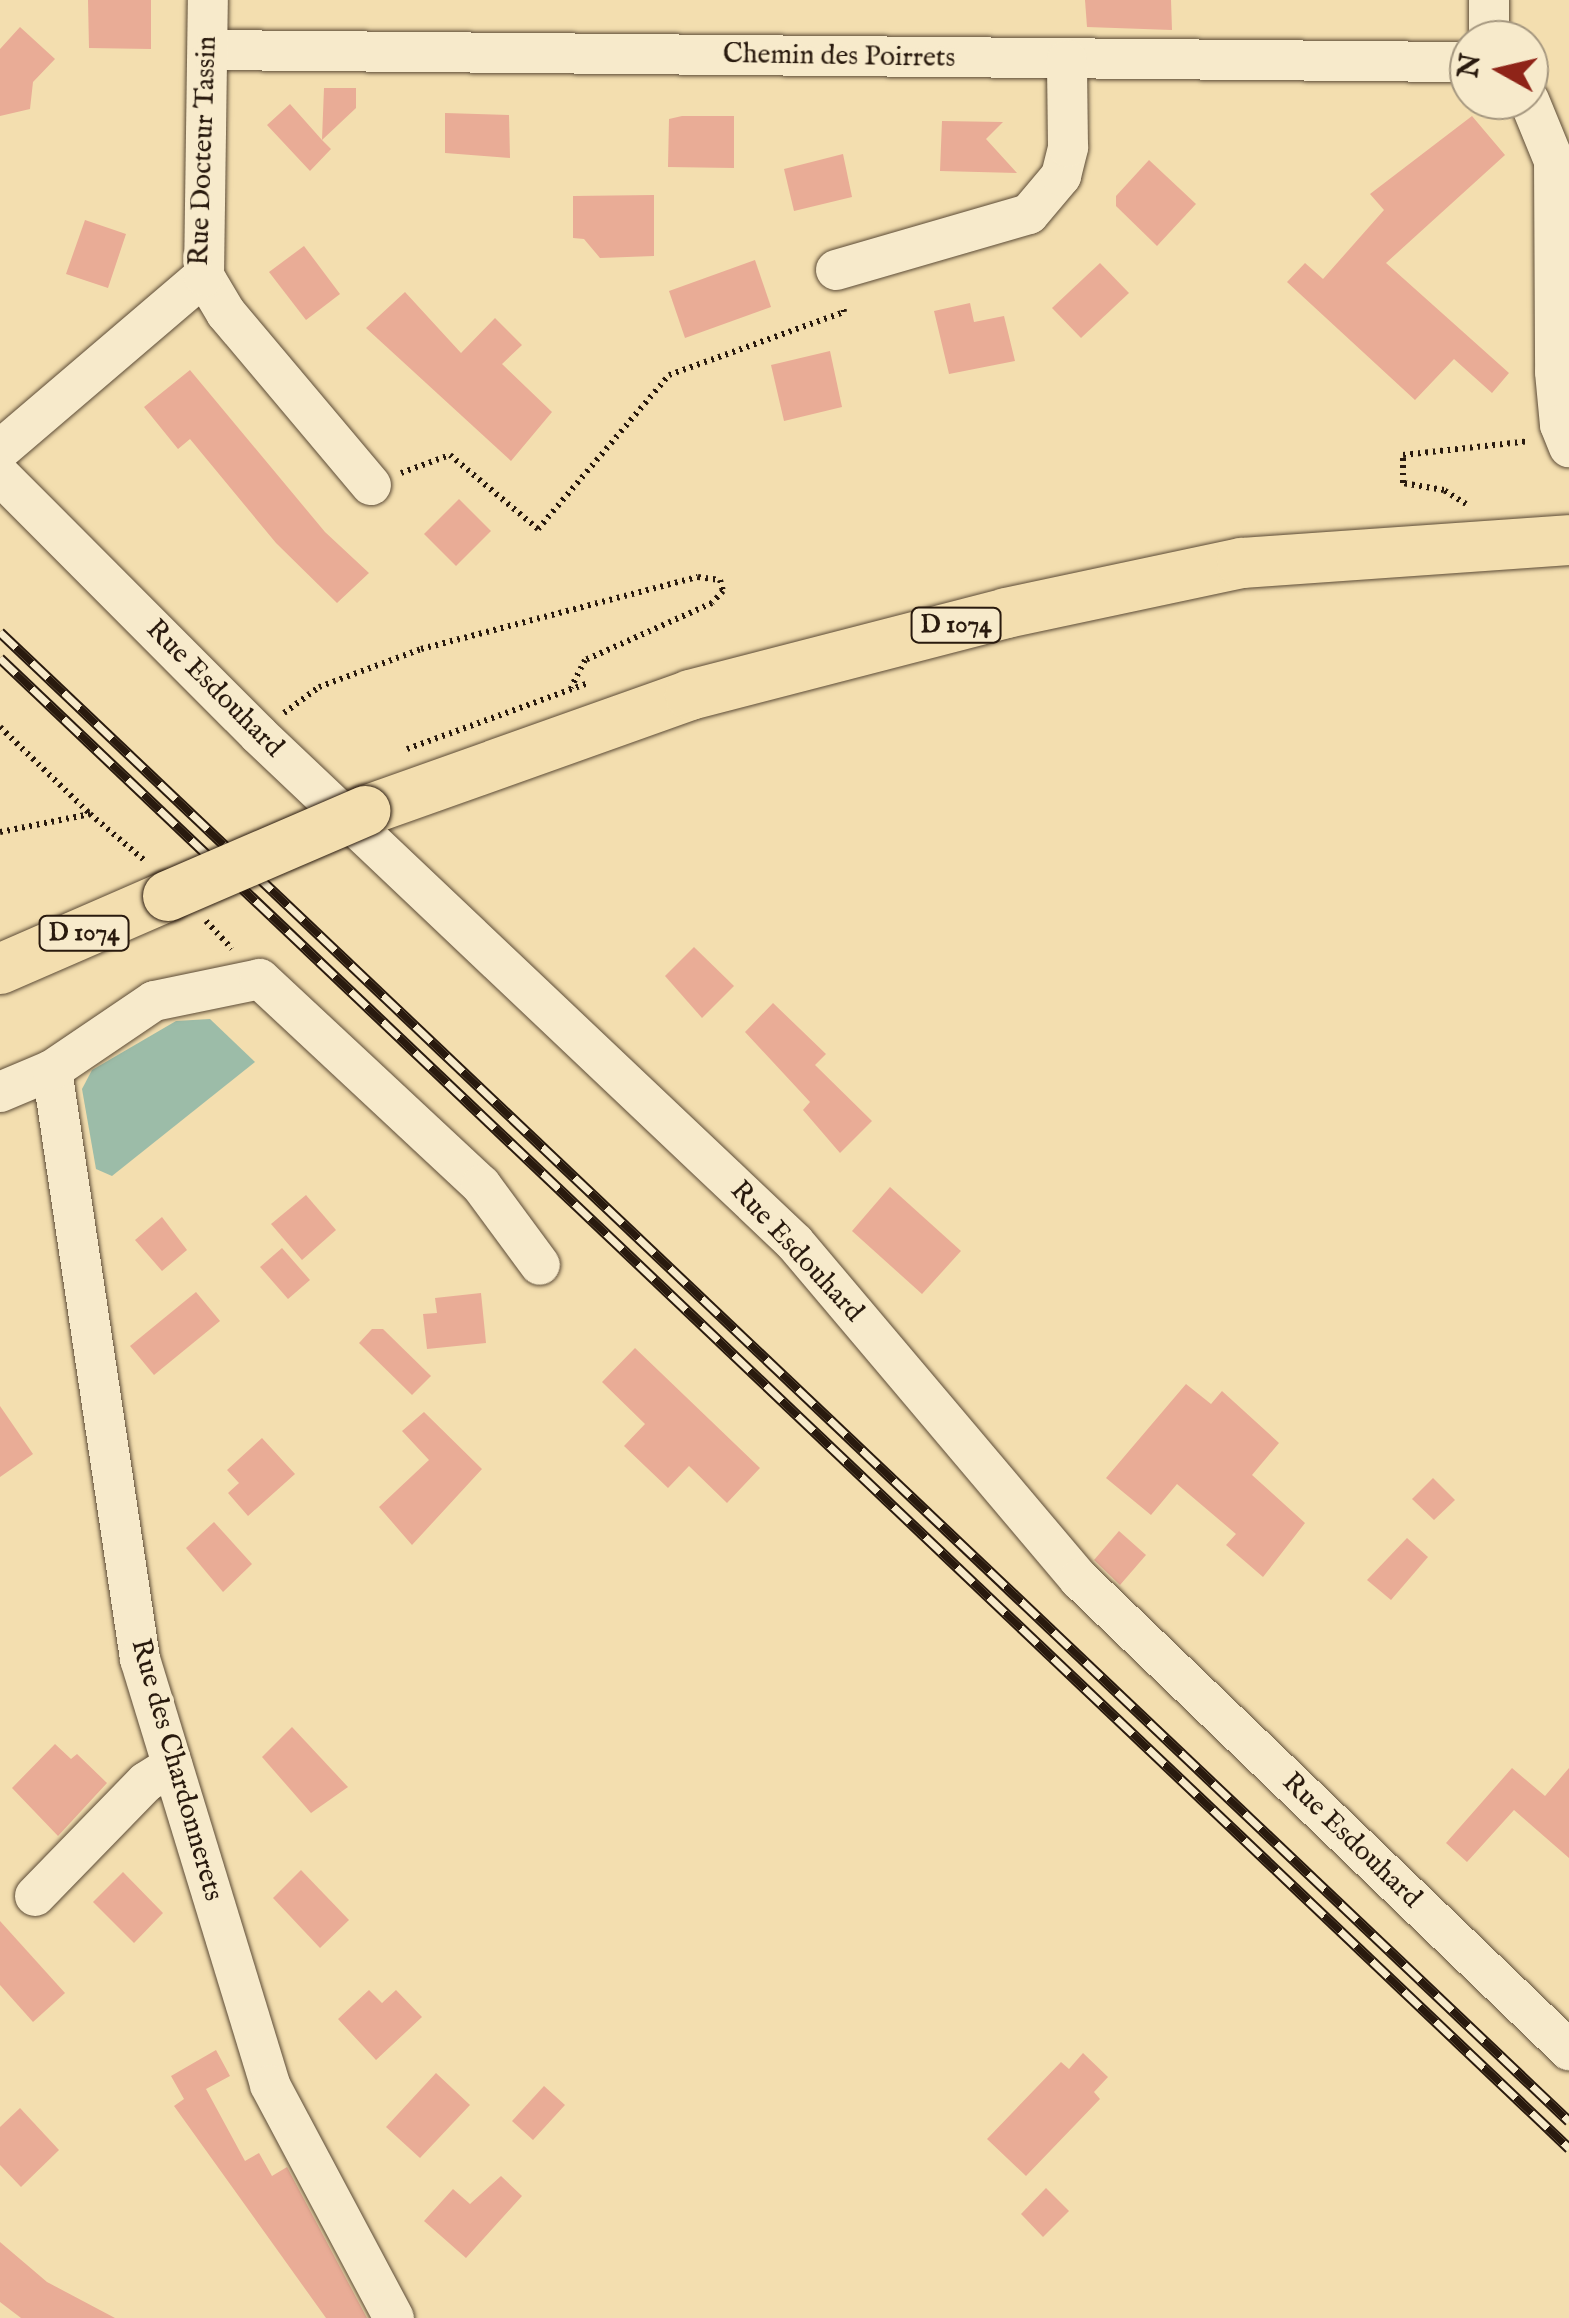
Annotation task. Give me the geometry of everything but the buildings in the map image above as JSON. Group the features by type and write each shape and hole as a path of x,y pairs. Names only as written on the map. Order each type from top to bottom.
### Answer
{"main road":[{"name":"D 1074","path":"0,969 366,811 641,710 1006,613 1242,564 1569,540"}],"street":[{"name":"Rue Docteur Tassin","path":"0,450 204,276 208,0"},
{"name":"Chemin des Poirrets","path":"209,50 1449,62"},
{"path":"836,270 1029,214 1061,176 1068,147 1068,60"},
{"path":"1537,120 1554,161 1555,372 1567,444"},
{"path":"204,276 226,313 370,484"},
{"name":"Rue Esdouhard","path":"0,475 259,735 794,1243 1079,1579 1569,2050"},
{"path":"0,1092 52,1070 154,1001 260,979 481,1185 540,1265"},
{"name":"Rue des Chardonnerets","path":"52,1070 140,1659 270,2085 394,2318"},
{"path":"36,1896 146,1782 172,1766"}],"path":[{"path":"370,484 450,454 538,530 669,375 844,312 836,270"},
{"path":"1472,508 1444,490 1404,484 1404,455 1567,444"},
{"path":"259,735 319,687 420,649 698,577 720,580 724,591 712,603 585,660 571,688"},
{"path":"0,727 90,814"}],"shaded area":[{"path":"210,1019 255,1062 112,1176 96,1169 82,1089 92,1070 176,1021"}],"railway":[{"path":"0,632 1569,2121"},
{"path":"0,658 1569,2148"}]}
